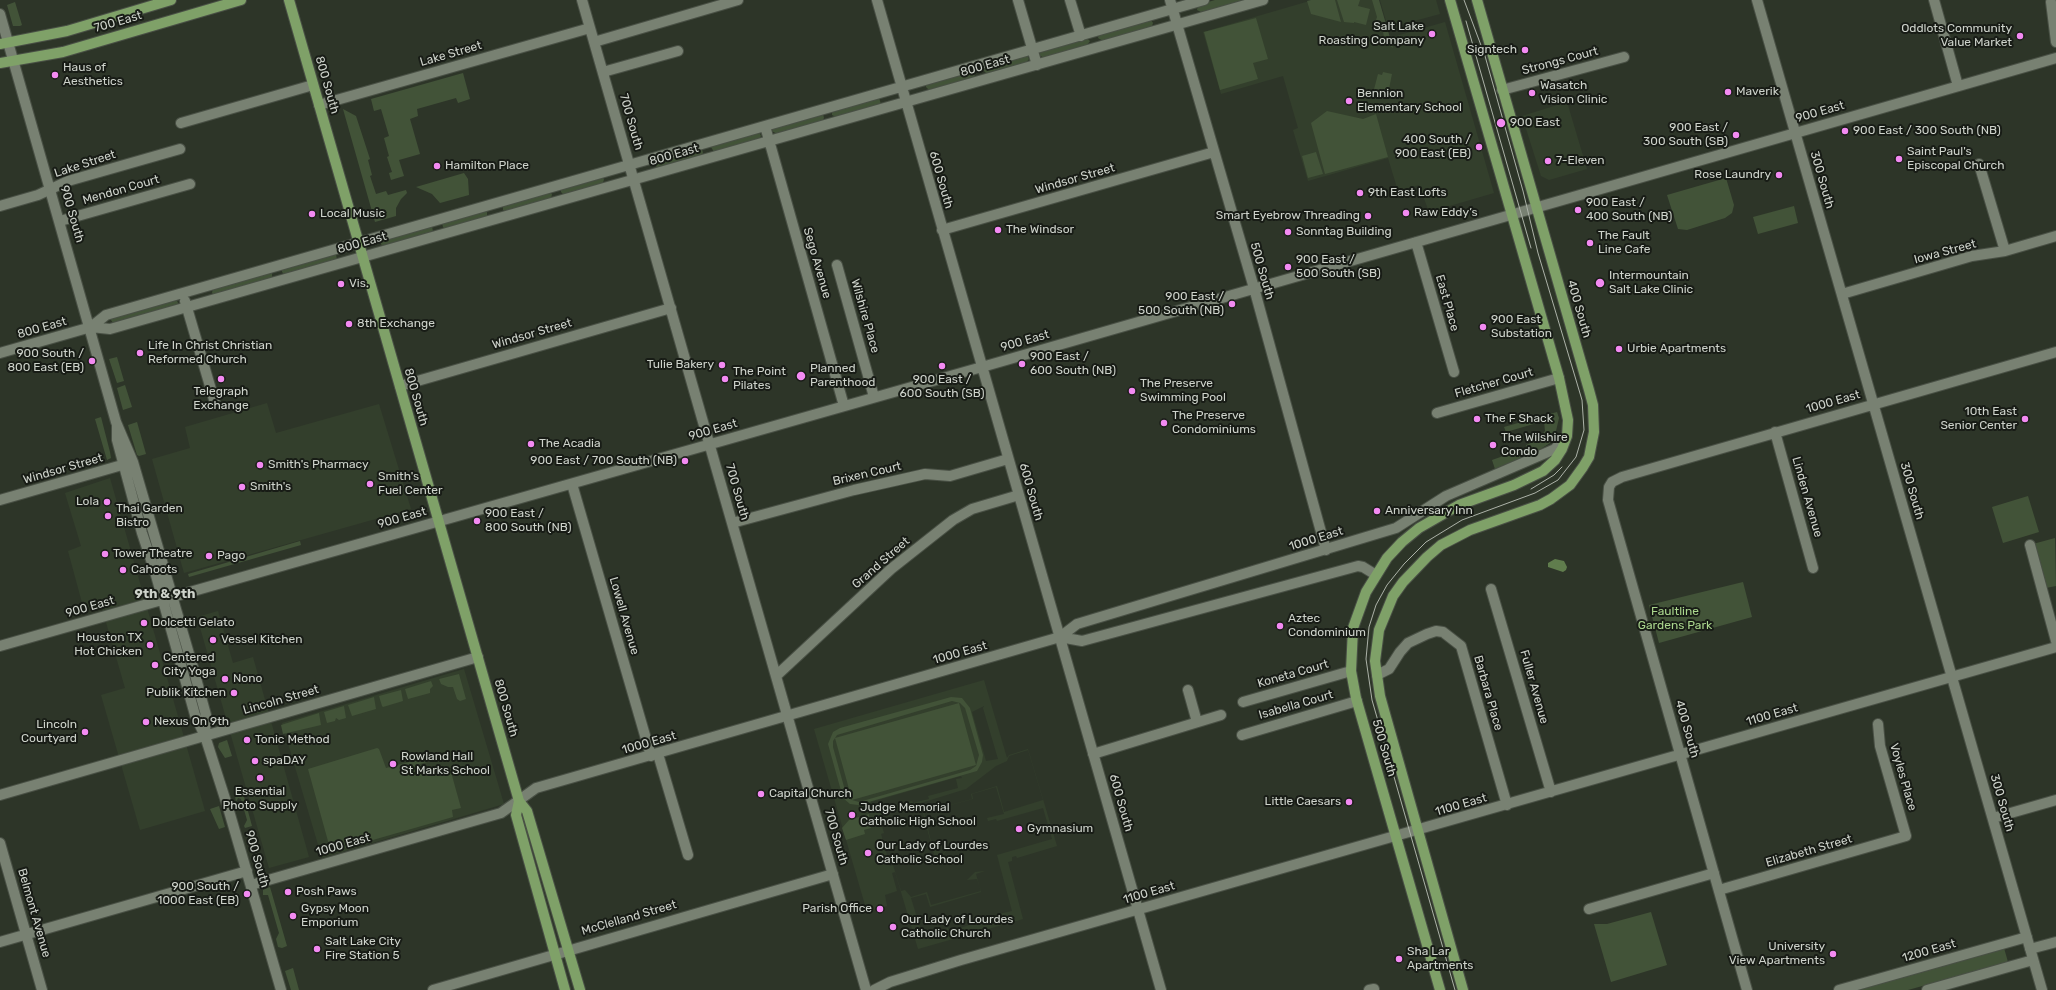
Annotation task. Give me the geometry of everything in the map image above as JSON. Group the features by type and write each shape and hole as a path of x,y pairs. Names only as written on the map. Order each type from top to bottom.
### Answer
{"main road":[{"name":"700 East","path":"4,43 67,31 171,0"},
{"name":"700 East","path":"0,63 63,52 242,0"},
{"name":"800 South","path":"289,0 519,801 527,811 580,990"},
{"path":"1450,0 1559,378 1568,420 1567,436"},
{"name":"400 South","path":"1440,545 1470,530 1551,499 1577,476 1588,457 1593,444 1594,420 1589,390 1477,0"},
{"name":"500 South","path":"1440,990 1357,701 1351,671 1353,628 1366,592 1387,558 1419,528 1459,504 1514,485 1543,471 1559,454 1567,436"},
{"name":"500 South","path":"1440,545 1414,570 1393,596 1384,615 1376,645 1377,675 1380,696 1463,990"},
{"name":"800 South","path":"519,801 516,815 565,990"}],"street":[{"name":"700 South","path":"582,0 866,990"},
{"path":"594,42 738,0"},
{"name":"600 South","path":"877,0 1161,990"},
{"path":"1018,0 1037,65"},
{"path":"1070,0 1080,36"},
{"name":"800 East","path":"91,328 106,315 1033,50 1080,36 1172,4 1204,0"},
{"name":"800 East","path":"0,354 91,328 110,329 1263,0"},
{"name":"300 South","path":"1757,0 2042,990"},
{"path":"1934,0 1958,86"},
{"path":"2051,1 2056,13"},
{"path":"2051,1 2056,42"},
{"name":"500 South","path":"1172,4 1254,288 1326,550"},
{"name":"900 South","path":"0,14 4,43 13,61 51,189 116,422 133,462 167,598"},
{"name":"Lake Street","path":"319,105 590,28"},
{"path":"1092,32 1096,48"},
{"path":"603,72 678,51"},
{"name":"Strongs Court","path":"1502,90 1624,57"},
{"name":"900 East","path":"0,646 982,367 2056,58"},
{"path":"978,66 982,80"},
{"path":"181,123 313,85"},
{"path":"826,109 830,124"},
{"name":"Sego Avenue","path":"765,126 844,406"},
{"path":"706,143 710,158"},
{"name":"Lake Street","path":"0,206 38,195 68,181 180,149"},
{"name":"Windsor Street","path":"942,230 1214,152"},
{"path":"1979,164 2005,251"},
{"name":"Mendon Court","path":"60,221 190,184"},
{"path":"556,187 560,201"},
{"path":"496,204 500,218"},
{"path":"440,220 443,234"},
{"name":"Iowa Street","path":"1842,294 1972,256 2005,251 2056,236"},
{"name":"East Place","path":"1416,242 1454,372"},
{"name":"Wilshire Place","path":"837,265 874,397"},
{"path":"277,266 280,280"},
{"path":"183,293 215,402"},
{"name":"Windsor Street","path":"400,386 670,308"},
{"name":"1000 East","path":"1617,478 2056,352"},
{"name":"Fletcher Court","path":"1437,413 1559,378"},
{"name":"900 South","path":"116,422 117,440 123,465 206,715 205,736 247,871 281,990"},
{"name":"Linden Avenue","path":"1775,432 1813,568"},
{"name":"1000 East","path":"251,885 499,814 536,788 1060,637 1077,624 1396,528 1446,496 1555,449 1562,444 1567,436"},
{"name":"Brixen Court","path":"732,523 854,490 925,474 950,476 1008,459"},
{"name":"Windsor Street","path":"0,500 133,462"},
{"name":"400 South","path":"1617,478 1609,487 1608,500 1747,990"},
{"name":"Lowell Avenue","path":"572,484 654,755 688,855"},
{"name":"Grand Street","path":"776,676 891,569 938,531 972,509 1019,495"},
{"path":"2030,545 2056,641"},
{"name":"1000 East","path":"1060,637 1082,641 1358,566 1363,566 1376,575"},
{"name":"Fuller Avenue","path":"1492,589 1551,792"},
{"name":"Barbara Place","path":"1377,675 1389,669 1408,643 1427,634 1436,631 1443,632 1461,646 1507,805"},
{"name":"1100 East","path":"874,990 886,983 947,964 2056,647"},
{"name":"Lincoln Street","path":"0,795 478,657"},
{"name":"Koneta Court","path":"1243,702 1351,671"},
{"path":"1188,690 1197,722"},
{"name":"Isabella Court","path":"1242,734 1357,701"},
{"path":"1093,754 1221,715"},
{"name":"Voyles Place","path":"1878,724 1880,746 1906,836"},
{"path":"1993,818 2056,800"},
{"name":"Elizabeth Street","path":"1719,890 1906,836"},
{"name":"Belmont Avenue","path":"0,843 42,990"},
{"path":"0,942 247,871"},
{"path":"1589,909 1714,873"},
{"name":"McClelland Street","path":"433,990 833,874"},
{"name":"1200 East","path":"1839,990 2027,937"},
{"path":"2030,949 2056,942"},
{"path":"1927,990 2033,960"}],"shaded area":[{"name":"Bennion Elementary School","path":"1313,0 1378,0 1389,38 1445,22 1494,193 1429,212 1419,185 1398,191 1388,158 1308,181 1293,130 1298,128 1283,76 1221,94 1203,32"},
{"path":"1380,0 1436,0 1440,14 1388,28"},
{"path":"1567,102 1587,169 1549,180 1541,176 1522,116"},
{"path":"267,403 276,433 379,404 411,509 184,573 152,459 190,448 185,427"},
{"path":"110,478 205,811 140,830 101,695 125,688 101,605 84,610 68,551 81,546 65,493"},
{"path":"1555,559 1564,561 1567,567 1566,570 1563,572 1548,567 1548,563"},
{"path":"218,611 233,663 253,657 309,857 269,868 197,617"},
{"name":"Rowland Hall St Marks School","path":"464,669 504,804 322,858 282,723"},
{"path":"984,680 1007,758 1009,755 1028,749 1057,846 1017,858 1016,856 1012,857 1012,861 1008,862 1023,919 918,949 895,872 892,873 897,891 885,895 887,906 867,912 814,729","holes":["984,706 983,708 998,759 986,761 972,712","1028,750 1043,800 1004,812 997,786 971,794 972,799 923,812 934,857 937,860 936,857 941,852 939,850 933,850 924,812 973,799 972,794 996,787 1004,814 987,818 988,821 996,819 997,821 1043,808 1052,839 997,855 1012,911 986,917 988,923 982,925 981,921 949,932 948,928 923,937 911,898 926,894 930,907 981,891 931,905 927,892 911,897 905,890 901,891 893,865 890,866 881,834 884,833 879,816 966,789 996,766 1007,761 1009,756","961,776 962,778 956,779 958,788 928,796 929,799 913,803 912,801 876,811 871,802"]},
{"path":"952,844 938,861 937,860"},
{"path":"985,871 976,874 979,886 977,879 967,880 975,872"}],"green space":[{"path":"1215,0 1244,0 1201,12 1197,10 1198,5"},
{"path":"1335,0 1341,22 1311,14 1307,1"},
{"path":"1337,0 1360,0 1358,6 1370,9 1366,25 1354,22 1344,22"},
{"path":"1372,0 1379,0 1393,48 1385,42 1383,32 1373,29 1377,17"},
{"path":"15,2 22,25 20,26 13,26 7,5"},
{"path":"1256,18 1268,59 1253,63 1258,79 1220,90 1204,32"},
{"path":"1151,20 1153,23 1152,26 1103,41 1098,38 1099,34"},
{"path":"1086,38 1090,41 1087,45 1044,58 1039,55 1039,52"},
{"path":"1027,55 1029,59 1026,63 987,74 983,70 983,68"},
{"path":"973,70 975,75 973,78 930,91 926,87 926,84"},
{"path":"1383,72 1392,74 1388,94 1384,97 1376,94 1375,97 1372,97 1378,74 1382,75"},
{"path":"463,73 470,99 458,103 456,98 417,109 418,116 410,119 420,154 399,160 404,176 391,180 389,173 392,172 387,157 389,156 384,138 389,136 381,109 374,111 371,99"},
{"path":"879,98 881,104 836,117 832,115 832,111"},
{"path":"343,109 356,116 370,159 368,160 372,175 370,176 376,194 386,191 388,195 406,190 407,193 401,199 396,208 396,216 375,222"},
{"path":"1327,111 1363,119 1376,114 1388,157 1325,174 1311,123"},
{"path":"823,114 824,118 822,121 777,134 772,131 773,128"},
{"path":"759,132 761,136 759,139 714,152 711,147 712,145"},
{"path":"702,149 702,155 658,168 653,164 653,163"},
{"path":"1316,152 1323,174 1308,178 1302,156"},
{"path":"464,173 468,179 469,195 440,203 432,194 416,187"},
{"path":"602,177 604,179 603,183 564,195 561,192 561,189"},
{"path":"1726,178 1734,205 1732,213 1725,218 1687,230 1678,229 1667,195"},
{"path":"548,191 552,194 551,199 506,211 503,210 503,205"},
{"path":"1794,206 1798,223 1758,234 1753,217"},
{"path":"487,210 487,217 445,229 443,227 442,223"},
{"path":"432,226 433,232 383,247 380,241"},
{"path":"336,254 337,260 285,275 282,272 282,269"},
{"path":"272,272 272,279 214,295 212,293 213,288"},
{"path":"176,299 178,303 177,306 113,323 111,320 111,317"},
{"path":"117,357 124,381 117,383 109,359"},
{"path":"125,385 132,407 123,410 117,388"},
{"path":"1557,412 1559,418 1556,431 1550,443 1539,450 1495,469 1492,460 1526,448 1526,445 1536,441 1545,431 1544,421 1506,432 1504,427"},
{"path":"101,417 111,458 107,460 95,419"},
{"path":"137,422 146,454 139,456 137,455 128,425"},
{"path":"2028,496 2039,532 2003,543 1992,507"},
{"path":"2055,538 2056,586 2046,588 2033,544"},
{"path":"300,541 301,545 189,577 188,574"},
{"name":"Faultline Gardens Park","path":"1743,582 1752,617 1659,643 1649,605"},
{"path":"459,674 466,699 460,701 457,699 453,687 448,687 441,684 439,679"},
{"path":"431,681 433,686 430,689 430,693 408,699 405,689"},
{"path":"401,690 403,701 383,707 382,706 379,696"},
{"path":"374,697 376,709 352,716 348,705"},
{"path":"951,697 962,698 970,708 983,755 982,762 977,771 858,805 850,804 843,798 828,744 833,732 840,728","holes":["952,701 960,703 965,708 979,755 976,766 970,770 859,802 849,798 846,794 833,747 833,741 837,735"]},
{"path":"959,703 976,765 852,800 835,738"},
{"path":"344,706 346,718 339,720 336,718 335,721 327,723 324,712"},
{"path":"319,713 321,725 283,734 281,725"},
{"path":"227,740 232,756 225,758 218,747 219,743"},
{"path":"377,748 379,749 386,768 424,758 430,758 431,761 420,764 424,774 434,771 451,772 461,808 452,810 453,817 331,852 308,769"},
{"path":"243,793 252,826 245,828 244,826 247,820 241,799 238,798 236,802 235,796"},
{"path":"219,806 225,827 219,829 210,809"},
{"path":"869,814 871,828 864,830 865,834 846,840 842,828 849,820"},
{"path":"270,887 287,946 282,948 278,947 276,939 279,933 268,895 263,895 263,890"},
{"path":"1651,912 1667,965 1611,982 1594,924 1607,924"},
{"path":"2004,948 2008,962 1908,990 1856,990"},
{"path":"293,968 299,990 291,990 285,971"}],"tram line":[{"path":"1455,990 1372,700 1366,659 1369,627 1376,605 1387,585 1404,564 1426,542 1462,520 1535,493 1558,480 1576,457 1584,430 1582,400 1538,253 1523,191 1485,56 1464,0"},
{"path":"1466,21 1531,248"},
{"path":"1531,489 1554,475 1562,467"}],"place":[{"name":"Salt Lake Roasting Company","path":"1432,34"},
{"name":"Oddlots Community Value Market","path":"2020,36"},
{"name":"Signtech","path":"1525,50"},
{"name":"Haus of Aesthetics","path":"55,75"},
{"name":"Maverik","path":"1728,92"},
{"name":"Wasatch Vision Clinic","path":"1532,93"},
{"name":"Bennion Elementary School","path":"1349,101"},
{"name":"900 East","path":"1501,123"},
{"name":"900 East / 300 South (NB)","path":"1845,131"},
{"name":"900 East / 300 South (SB)","path":"1736,135"},
{"name":"400 South / 900 East (EB)","path":"1479,147"},
{"name":"Saint Paul's Episcopal Church","path":"1899,159"},
{"name":"7-Eleven","path":"1548,161"},
{"name":"Hamilton Place","path":"437,166"},
{"name":"Rose Laundry","path":"1779,175"},
{"name":"9th East Lofts","path":"1360,193"},
{"name":"900 East / 400 South (NB)","path":"1578,210"},
{"name":"Raw Eddy’s","path":"1406,213"},
{"name":"Local Music","path":"312,214"},
{"name":"Smart Eyebrow Threading","path":"1368,216"},
{"name":"The Windsor","path":"998,230"},
{"name":"Sonntag Building","path":"1288,232"},
{"name":"The Fault Line Cafe","path":"1590,243"},
{"name":"900 East / 500 South (SB)","path":"1288,267"},
{"name":"Intermountain Salt Lake Clinic","path":"1600,283"},
{"name":"Vis.","path":"341,284"},
{"name":"900 East / 500 South (NB)","path":"1232,304"},
{"name":"8th Exchange","path":"349,324"},
{"name":"900 East Substation","path":"1483,327"},
{"name":"Urbie Apartments","path":"1619,349"},
{"name":"Life In Christ Christian Reformed Church","path":"140,353"},
{"name":"900 South / 800 East (EB)","path":"92,361"},
{"name":"900 East / 600 South (NB)","path":"1022,364"},
{"name":"Tulie Bakery","path":"722,365"},
{"name":"900 East / 600 South (SB)","path":"942,366"},
{"name":"Planned Parenthood","path":"801,376"},
{"name":"Telegraph Exchange","path":"221,379"},
{"name":"The Point Pilates","path":"725,379"},
{"name":"The Preserve Swimming Pool","path":"1132,391"},
{"name":"The F Shack","path":"1477,419"},
{"name":"10th East Senior Center","path":"2025,419"},
{"name":"The Preserve Condominiums","path":"1164,423"},
{"name":"The Acadia","path":"531,444"},
{"name":"The Wilshire Condo","path":"1493,445"},
{"name":"900 East / 700 South (NB)","path":"685,461"},
{"name":"Smith's Pharmacy","path":"260,465"},
{"name":"Smith's Fuel Center","path":"370,484"},
{"name":"Smith's","path":"242,487"},
{"name":"Lola","path":"107,502"},
{"name":"Anniversary Inn","path":"1377,511"},
{"name":"Thai Garden Bistro","path":"108,516"},
{"name":"900 East / 800 South (NB)","path":"477,521"},
{"name":"Tower Theatre","path":"105,554"},
{"name":"Pago","path":"209,556"},
{"name":"Cahoots","path":"123,570"},
{"name":"Dolcetti Gelato","path":"144,623"},
{"name":"Aztec Condominium","path":"1280,626"},
{"name":"Vessel Kitchen","path":"213,640"},
{"name":"Houston TX Hot Chicken","path":"150,645"},
{"name":"Centered City Yoga","path":"155,665"},
{"name":"Nono","path":"225,679"},
{"name":"Publik Kitchen","path":"234,693"},
{"name":"Nexus On 9th","path":"146,722"},
{"name":"Lincoln Courtyard","path":"85,732"},
{"name":"Tonic Method","path":"247,740"},
{"name":"spaDAY","path":"255,761"},
{"name":"Rowland Hall St Marks School","path":"393,764"},
{"name":"Essential Photo Supply","path":"260,778"},
{"name":"Capital Church","path":"761,794"},
{"name":"Little Caesars","path":"1349,802"},
{"name":"Judge Memorial Catholic High School","path":"852,815"},
{"name":"Gymnasium","path":"1019,829"},
{"name":"Our Lady of Lourdes Catholic School","path":"868,853"},
{"name":"Posh Paws","path":"288,892"},
{"name":"900 South / 1000 East (EB)","path":"247,894"},
{"name":"Parish Office","path":"880,909"},
{"name":"Gypsy Moon Emporium","path":"293,916"},
{"name":"Our Lady of Lourdes Catholic Church","path":"893,927"},
{"name":"Salt Lake City Fire Station 5","path":"317,949"},
{"name":"University View Apartments","path":"1833,954"},
{"name":"Sha Lar Apartments","path":"1399,959"}],"district":[{"name":"9th & 9th","path":"165,594"}]}
